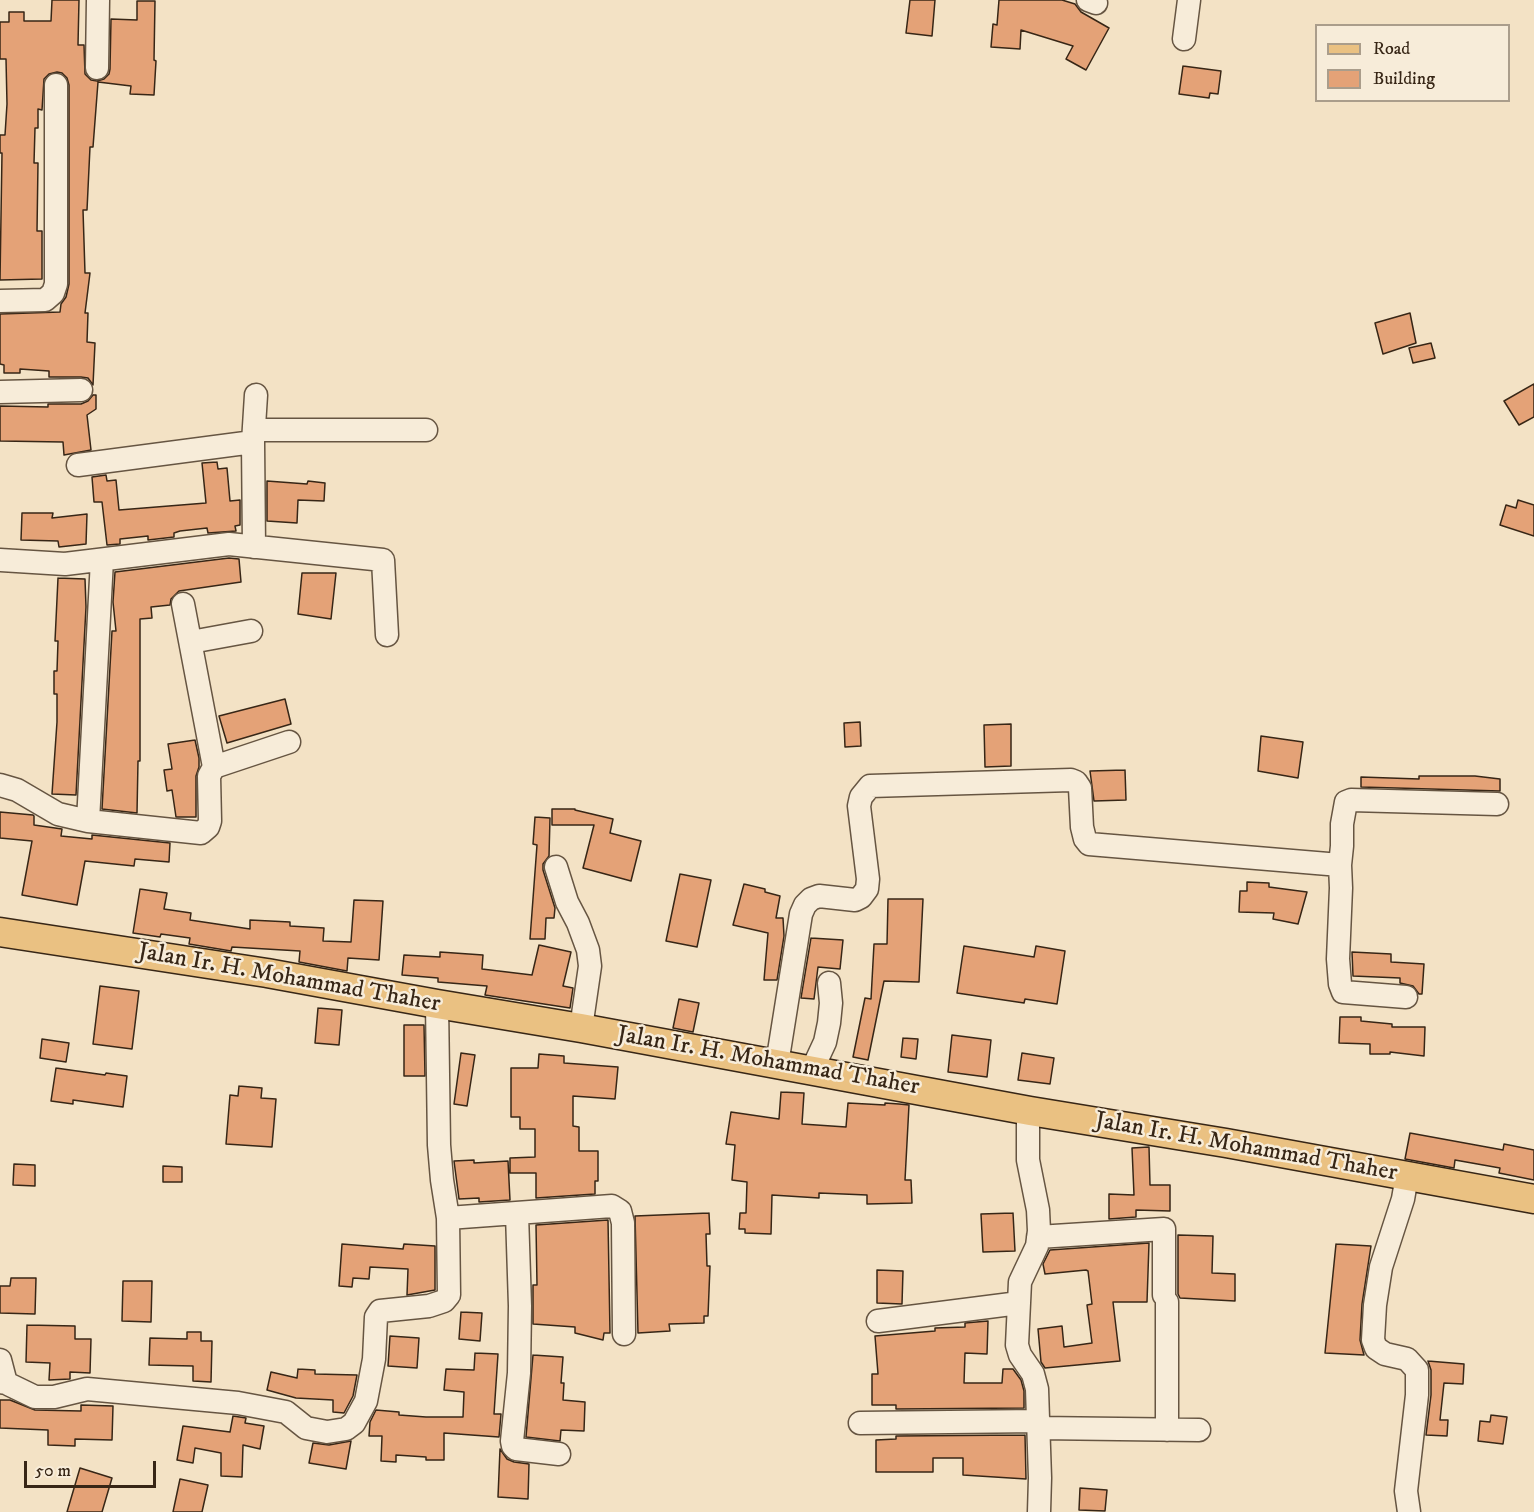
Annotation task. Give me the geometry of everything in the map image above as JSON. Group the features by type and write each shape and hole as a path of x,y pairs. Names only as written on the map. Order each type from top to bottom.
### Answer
{"main road":[{"name":"Jalan Ir. H. Mohammad Thaher","path":"0,932 267,973 1030,1111 1226,1143 1534,1199"}],"street":[{"path":"97,68 98,0"},
{"path":"1184,39 1189,0"},
{"path":"0,302 45,300 53,293 56,284 56,85"},
{"path":"0,392 81,390"},
{"path":"254,547 256,395"},
{"path":"78,465 254,436 426,430"},
{"path":"0,560 64,564 229,544 383,560 387,635"},
{"path":"88,821 102,560"},
{"path":"0,785 17,790 58,814 88,821 201,833 208,827 210,821 209,776 214,767 183,604"},
{"path":"190,642 251,631"},
{"path":"214,767 289,742"},
{"path":"777,1064 801,914 805,905 811,899 819,896 855,900 861,897 867,889 868,879 859,806 861,797 870,786 1071,780 1076,782 1080,788 1082,827 1089,844 1340,865"},
{"path":"1406,997 1343,992 1340,984 1338,959 1340,865 1342,824 1346,802 1352,800 1497,804"},
{"path":"556,867 567,902 588,950 590,966 581,1028"},
{"path":"812,1070 825,1042 829,1023 831,1003 829,983"},
{"path":"0,1360 3,1383 35,1397 54,1397 87,1389 238,1403 286,1412 306,1428 327,1432 346,1429 354,1423 366,1401 374,1359 376,1317 380,1311 429,1306 444,1301 449,1295 448,1218 439,1144 438,1004"},
{"path":"1030,1111 1028,1160 1038,1210 1038,1237 1020,1282 1017,1345 1033,1374 1037,1389 1039,1512"},
{"path":"1407,1176 1381,1268 1375,1305 1373,1340 1376,1348 1385,1354 1407,1359 1417,1370 1417,1395 1406,1491 1409,1512"},
{"path":"448,1218 595,1206 612,1206 620,1211 623,1223 624,1334"},
{"path":"517,1214 520,1306 519,1373 512,1441 516,1449 559,1454"},
{"path":"1038,1237 1164,1229 1167,1430"},
{"path":"878,1321 1019,1304"},
{"path":"860,1423 1199,1430"}],"building":[{"path":"52,0 79,0 78,45 84,45 85,74 91,80 97,81 109,74 111,19 137,20 137,1 155,1 154,95 130,94 131,86 98,82 93,147 90,147 87,210 83,210 85,273 90,273 85,313 88,313 87,342 95,343 93,385 88,378 49,377 49,371 20,369 20,373 4,373 4,365 0,364 0,314 60,312 69,284 69,85 67,78 57,72 49,74 44,79 42,110 38,109 38,128 35,128 34,163 38,163 37,231 42,231 42,279 0,280 2,153 0,153 0,135 5,135 7,104 6,59 0,59 0,22 9,22 9,12 24,12 24,21 51,21"},
{"path":"910,0 935,0 932,36 906,33"},
{"path":"999,0 1062,0 1075,4 1081,12 1109,28 1086,70 1066,59 1073,46 1021,30 1020,49 991,47 993,24 997,25"},
{"path":"1183,66 1221,71 1218,94 1210,93 1209,98 1179,94"},
{"path":"1410,313 1416,343 1383,354 1375,323"},
{"path":"1431,343 1435,358 1413,363 1409,348"},
{"path":"1534,384 1534,417 1519,425 1504,401"},
{"path":"96,395 96,409 87,415 91,450 64,455 63,442 0,441 0,406 48,407 48,404 81,404"},
{"path":"217,462 218,469 227,468 230,501 240,500 240,525 235,526 236,531 208,533 207,528 180,531 174,533 174,537 148,540 148,536 120,539 120,544 107,545 102,502 94,502 92,477 106,475 107,481 116,480 119,510 206,503 202,463"},
{"path":"267,481 325,483 324,501 298,500 297,523 267,521"},
{"path":"1518,500 1534,505 1534,536 1500,525 1506,505 1516,508"},
{"path":"22,513 53,513 52,518 87,514 86,544 59,547 58,541 21,540"},
{"path":"229,558 239,559 241,582 179,591 171,599 170,605 151,607 152,618 140,619 140,761 138,761 137,813 102,809 112,631 116,631 113,602 115,572"},
{"path":"302,573 336,573 331,619 298,614"},
{"path":"58,578 85,579 86,607 76,795 52,794 57,722 54,671 57,671 58,641 55,641"},
{"path":"285,699 291,724 227,743 219,716"},
{"path":"860,722 861,746 845,747 844,723"},
{"path":"1011,724 1011,766 985,767 984,725"},
{"path":"1261,736 1303,742 1298,778 1258,771"},
{"path":"195,740 199,758 196,776 196,817 176,817 172,790 167,791 164,770 172,769 168,744"},
{"path":"1125,770 1126,800 1094,801 1090,771"},
{"path":"1419,776 1475,776 1500,779 1500,791 1361,787 1361,777 1419,779"},
{"path":"552,809 575,809 613,819 610,833 641,841 631,881 583,868 594,825 552,825"},
{"path":"0,812 33,815 34,825 62,829 61,836 92,839 92,835 170,843 169,862 135,859 134,866 85,861 77,905 22,895 32,841 0,838"},
{"path":"535,817 550,818 549,856 543,864 543,870 555,908 554,918 546,918 545,939 530,939 537,845 533,844"},
{"path":"680,874 711,880 697,947 666,941"},
{"path":"1247,882 1269,883 1269,887 1307,892 1298,924 1273,919 1274,913 1239,912 1240,891 1247,891"},
{"path":"744,884 765,889 765,892 780,896 776,918 783,918 784,936 777,980 764,980 768,933 733,925"},
{"path":"140,889 167,893 164,909 191,913 190,920 250,929 250,920 290,922 290,926 324,928 323,941 351,942 354,900 383,901 379,960 348,958 347,971 299,962 300,951 232,947 231,951 189,944 190,938 133,933"},
{"path":"888,899 923,899 919,982 884,981 868,1060 853,1057 865,998 871,999 874,944 887,944"},
{"path":"811,938 843,940 840,969 818,967 814,999 801,998"},
{"path":"539,945 571,952 563,986 573,988 570,1008 485,995 487,986 438,982 438,978 402,975 404,955 440,957 440,952 483,955 482,969 532,975"},
{"path":"964,946 1034,957 1036,946 1065,951 1057,1004 1025,999 1024,1003 957,993"},
{"path":"1352,952 1391,954 1391,962 1424,964 1422,994 1419,994 1413,986 1400,983 1400,978 1353,976"},
{"path":"100,986 139,991 132,1049 93,1044"},
{"path":"679,999 699,1003 693,1032 673,1028"},
{"path":"318,1008 342,1010 339,1045 315,1043"},
{"path":"1340,1017 1361,1017 1361,1021 1392,1024 1392,1027 1425,1027 1424,1056 1390,1052 1390,1054 1370,1054 1370,1044 1339,1043"},
{"path":"404,1025 424,1025 425,1076 404,1076"},
{"path":"952,1035 991,1040 987,1077 948,1072"},
{"path":"903,1038 918,1039 916,1059 901,1057"},
{"path":"42,1039 69,1043 66,1062 40,1058"},
{"path":"461,1053 475,1055 467,1106 454,1104"},
{"path":"1022,1053 1054,1058 1050,1084 1018,1080"},
{"path":"539,1054 564,1056 564,1063 618,1067 615,1099 573,1096 573,1126 579,1127 579,1151 598,1151 598,1181 595,1181 595,1194 536,1198 536,1173 510,1173 510,1158 535,1157 535,1129 520,1129 520,1117 511,1117 511,1068 538,1068"},
{"path":"56,1068 127,1076 123,1107 73,1100 73,1104 51,1101"},
{"path":"239,1086 262,1088 261,1098 276,1099 272,1147 226,1144 230,1095 238,1096"},
{"path":"781,1092 804,1093 802,1124 846,1127 848,1103 909,1105 905,1180 911,1180 912,1203 867,1204 867,1195 819,1193 819,1198 772,1195 771,1234 745,1233 745,1229 739,1229 740,1213 746,1213 747,1182 732,1180 735,1145 726,1144 731,1112 779,1119"},
{"path":"1410,1133 1503,1150 1504,1144 1534,1150 1534,1180 1499,1173 1500,1168 1455,1160 1454,1168 1405,1159"},
{"path":"1149,1147 1150,1185 1170,1185 1170,1211 1136,1210 1136,1217 1109,1219 1109,1194 1134,1195 1132,1148"},
{"path":"474,1160 474,1163 508,1161 510,1200 479,1202 479,1198 459,1199 454,1161"},
{"path":"14,1164 35,1165 35,1186 13,1185"},
{"path":"163,1166 182,1167 182,1182 163,1182"},
{"path":"709,1213 710,1234 706,1234 707,1266 710,1266 708,1316 704,1316 704,1323 669,1324 670,1331 638,1333 635,1216"},
{"path":"1013,1213 1015,1251 983,1252 981,1214"},
{"path":"608,1220 610,1333 604,1333 603,1340 575,1333 575,1327 533,1324 533,1285 537,1285 536,1225"},
{"path":"1178,1235 1213,1236 1212,1273 1235,1274 1235,1301 1180,1298 1178,1294"},
{"path":"1149,1243 1147,1302 1113,1302 1120,1361 1045,1368 1041,1362 1038,1329 1062,1326 1064,1347 1092,1343 1087,1305 1092,1304 1088,1271 1045,1274 1043,1264 1050,1250"},
{"path":"342,1244 403,1249 404,1244 435,1246 435,1290 407,1295 408,1269 370,1267 369,1279 353,1278 352,1287 339,1286"},
{"path":"1336,1244 1371,1246 1362,1304 1360,1340 1364,1355 1325,1353"},
{"path":"877,1270 903,1271 902,1304 877,1303"},
{"path":"11,1278 36,1278 35,1314 0,1313 0,1286 10,1286"},
{"path":"123,1281 152,1281 151,1322 122,1321"},
{"path":"461,1312 482,1313 480,1341 459,1339"},
{"path":"988,1321 987,1354 965,1353 964,1383 1002,1383 1003,1369 1013,1369 1021,1380 1024,1391 1024,1408 896,1409 896,1405 872,1405 872,1374 878,1374 875,1336 935,1331 935,1328 965,1327 965,1323"},
{"path":"27,1325 75,1326 75,1339 91,1339 90,1373 70,1372 70,1379 49,1380 50,1363 26,1362"},
{"path":"187,1332 201,1332 201,1341 212,1341 211,1382 193,1381 193,1366 149,1365 150,1338 187,1339"},
{"path":"390,1336 419,1338 417,1368 388,1366"},
{"path":"475,1353 498,1354 494,1414 501,1414 499,1437 444,1433 444,1460 426,1460 426,1457 396,1455 396,1462 381,1461 382,1436 369,1436 370,1422 376,1410 399,1412 399,1415 463,1417 464,1392 444,1390 446,1369 474,1370"},
{"path":"533,1355 563,1357 561,1383 564,1383 563,1400 585,1402 584,1431 561,1430 560,1441 526,1437"},
{"path":"1428,1361 1464,1364 1463,1384 1444,1383 1440,1420 1448,1420 1447,1436 1426,1435 1431,1395 1431,1370"},
{"path":"298,1369 315,1370 315,1374 357,1375 353,1396 344,1413 333,1412 333,1400 296,1398 267,1390 271,1372 297,1378"},
{"path":"0,1400 10,1400 35,1410 81,1411 81,1405 113,1406 112,1440 75,1439 75,1446 48,1445 48,1430 0,1428"},
{"path":"1491,1415 1507,1417 1503,1444 1478,1441 1480,1421 1490,1422"},
{"path":"233,1416 246,1418 245,1423 264,1426 260,1449 243,1445 242,1477 221,1476 221,1453 195,1448 193,1463 177,1460 183,1426 230,1432"},
{"path":"1025,1435 1026,1479 963,1475 963,1458 933,1458 933,1472 876,1472 876,1440 896,1439 896,1436"},
{"path":"351,1441 346,1469 309,1463 313,1443 329,1445"},
{"path":"500,1449 507,1459 529,1464 528,1499 498,1497"},
{"path":"80,1468 112,1478 102,1512 67,1512"},
{"path":"180,1479 208,1485 202,1512 173,1512"},
{"path":"1080,1488 1107,1490 1105,1511 1079,1510"}]}
